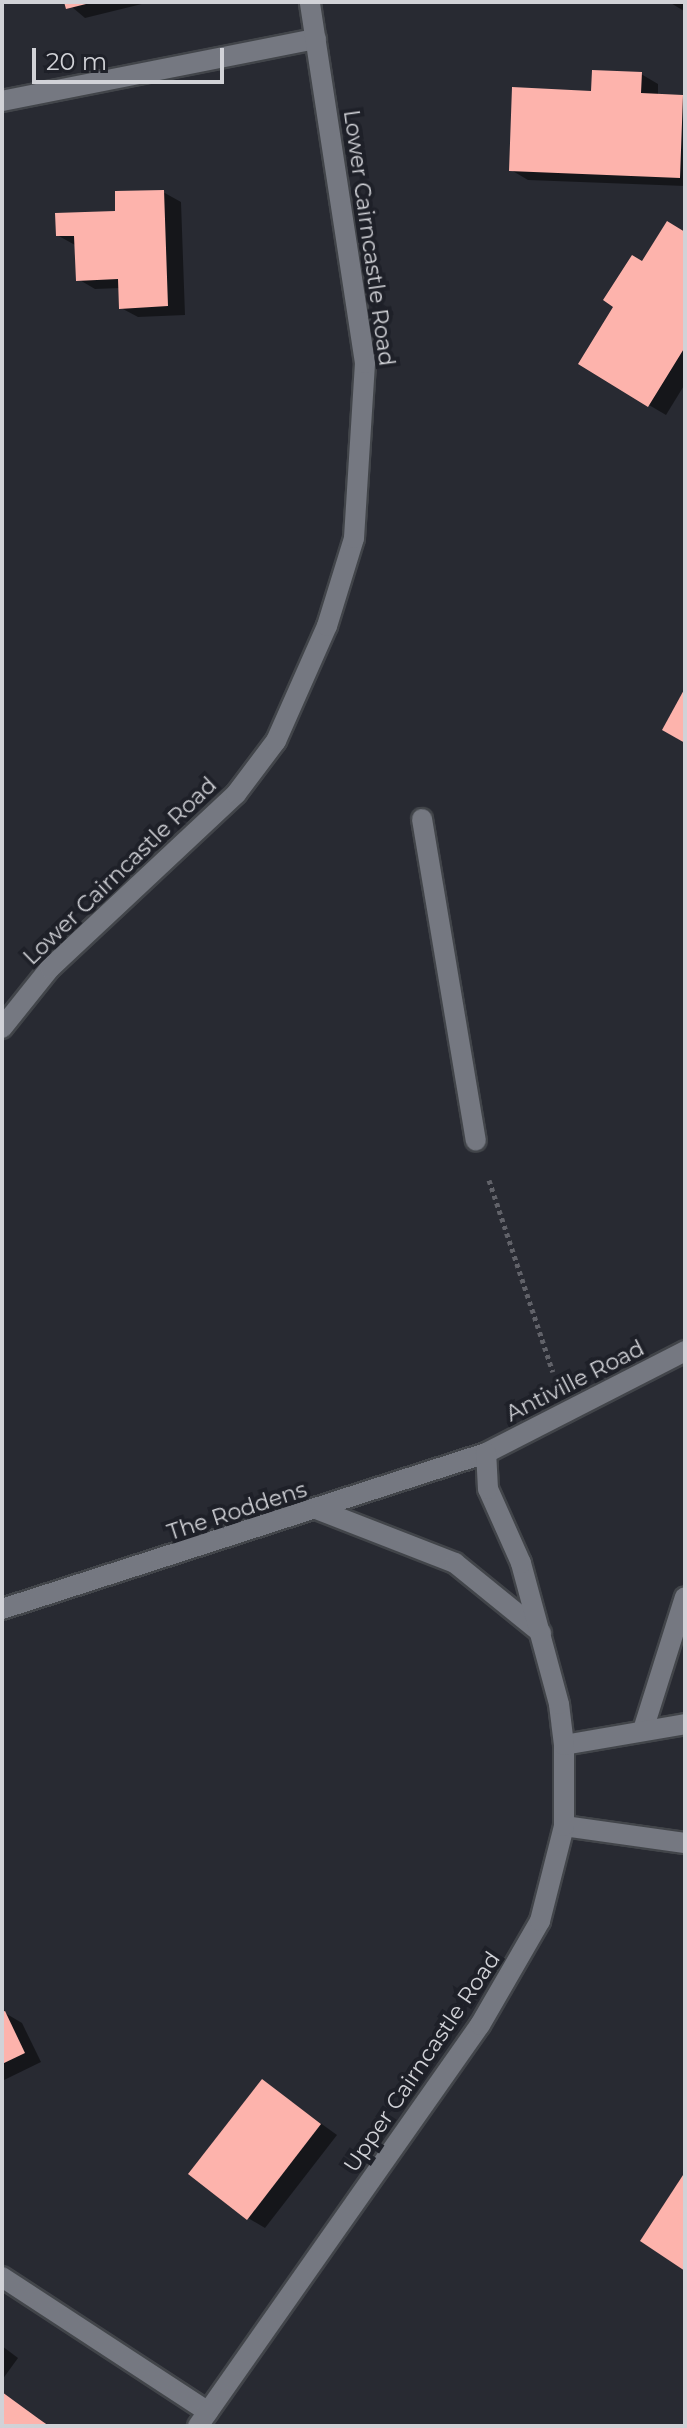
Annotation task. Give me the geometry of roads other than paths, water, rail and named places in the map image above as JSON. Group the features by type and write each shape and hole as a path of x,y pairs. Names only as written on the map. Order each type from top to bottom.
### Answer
{"street":[{"name":"Lower Cairncastle Road","path":"2,1028 50,968 236,794 276,741 327,626 354,538 365,363 310,2"},
{"path":"2,101 316,39"},
{"path":"422,819 476,1141"},
{"name":"Antiville Road","path":"486,1453 685,1351"},
{"name":"The Roddens","path":"2,1609 319,1510 486,1453"},
{"name":"Upper Cairncastle Road","path":"203,2419 512,1976 540,1921 564,1826 564,1745 541,1633 521,1563 488,1489 486,1453"},
{"path":"319,1510 455,1563 541,1633"},
{"path":"643,1730 685,1597"},
{"path":"564,1745 685,1724"},
{"path":"564,1826 685,1843"},
{"path":"2,2277 203,2419"}]}
